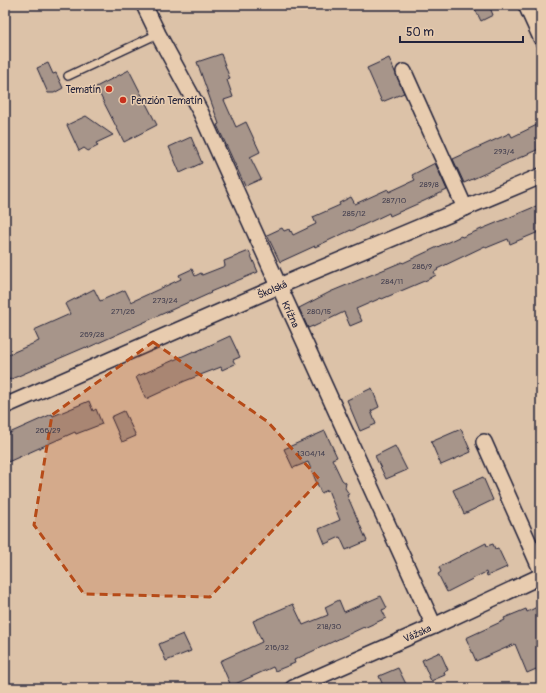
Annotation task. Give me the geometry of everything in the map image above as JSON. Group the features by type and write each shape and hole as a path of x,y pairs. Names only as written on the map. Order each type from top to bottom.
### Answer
{"street":[{"name":"Krížna","path":"144,5 201,113 434,626"},
{"path":"526,5 541,38"},
{"path":"404,72 464,208"},
{"name":"Školská","path":"5,406 279,286 541,176"},
{"path":"484,442 541,570"},
{"name":"Vážska","path":"292,688 434,626 541,576"}],"lane":[{"path":"68,76 158,34"}],"highlighted area":[{"path":"153,342 268,422 320,480 210,597 84,594 34,525 52,415"}],"building":[{"path":"473,5 489,5 493,15 481,21"},
{"path":"221,54 230,79 227,80 233,97 224,100 236,127 246,122 260,152 250,157 261,179 245,186 217,125 219,124 197,62"},
{"path":"389,58 404,93 382,102 367,68"},
{"path":"48,63 53,74 56,73 63,88 54,93 48,93 37,68"},
{"name":"Penzión Tematín","path":"129,70 157,125 124,142 96,87"},
{"path":"86,116 113,135 96,143 98,146 88,151 84,148 79,151 67,125"},
{"path":"541,123 541,148 464,183 453,159 510,133 512,137"},
{"path":"191,137 202,163 180,173 169,147"},
{"path":"435,163 447,190 390,216 389,213 280,262 267,235 282,228 284,231 289,229 293,235 316,224 313,217 340,205 339,203 351,197 355,204 388,189 389,192 415,180 412,175"},
{"path":"541,204 541,231 510,244 508,239 486,248 485,246 437,269 438,270 434,272 436,275 429,279 356,309 362,321 350,326 344,312 308,328 299,308 330,292 402,262 403,263 461,236 462,237"},
{"path":"249,251 258,272 210,292 211,293 87,348 86,347 9,380 5,371 5,356 39,341 34,330 70,314 65,304 94,289 100,301 125,290 131,302 181,279 179,275 192,269 195,276 201,273 202,275 225,266 224,261"},
{"path":"230,336 240,357 233,360 235,364 222,370 221,367 185,381 146,399 136,377"},
{"path":"372,388 379,407 371,411 376,424 360,431 347,400"},
{"path":"89,401 93,411 96,409 102,424 76,434 75,432 8,462 5,454 5,435 52,414 53,416"},
{"path":"124,411 136,436 122,442 111,417"},
{"path":"461,429 471,452 441,465 431,442"},
{"path":"325,431 337,457 332,459 342,480 346,483 345,488 349,494 347,495 367,541 346,550 340,537 325,544 319,529 340,520 328,490 321,493 308,462 293,468 284,449"},
{"path":"395,446 407,470 386,479 375,456"},
{"path":"483,477 493,500 464,514 453,490"},
{"path":"486,543 487,546 493,544 495,549 498,548 507,567 487,576 486,572 447,592 438,574 441,572 439,567"},
{"path":"381,596 387,608 382,610 386,618 294,660 295,663 275,671 273,667 231,686 220,661 262,642 253,621 293,604 303,625 328,615 325,607 339,600 344,612"},
{"path":"541,605 541,667 527,673 515,644 476,661 466,638 505,620 504,618 526,609 527,612"},
{"path":"183,634 191,651 166,661 159,644"},
{"path":"440,652 448,670 444,672 445,675 431,681 422,660"},
{"path":"398,668 408,688 384,688 379,676"}],"place":[{"name":"Tematín","path":"109,89"},
{"name":"Penzión Tematín","path":"123,100"}]}
